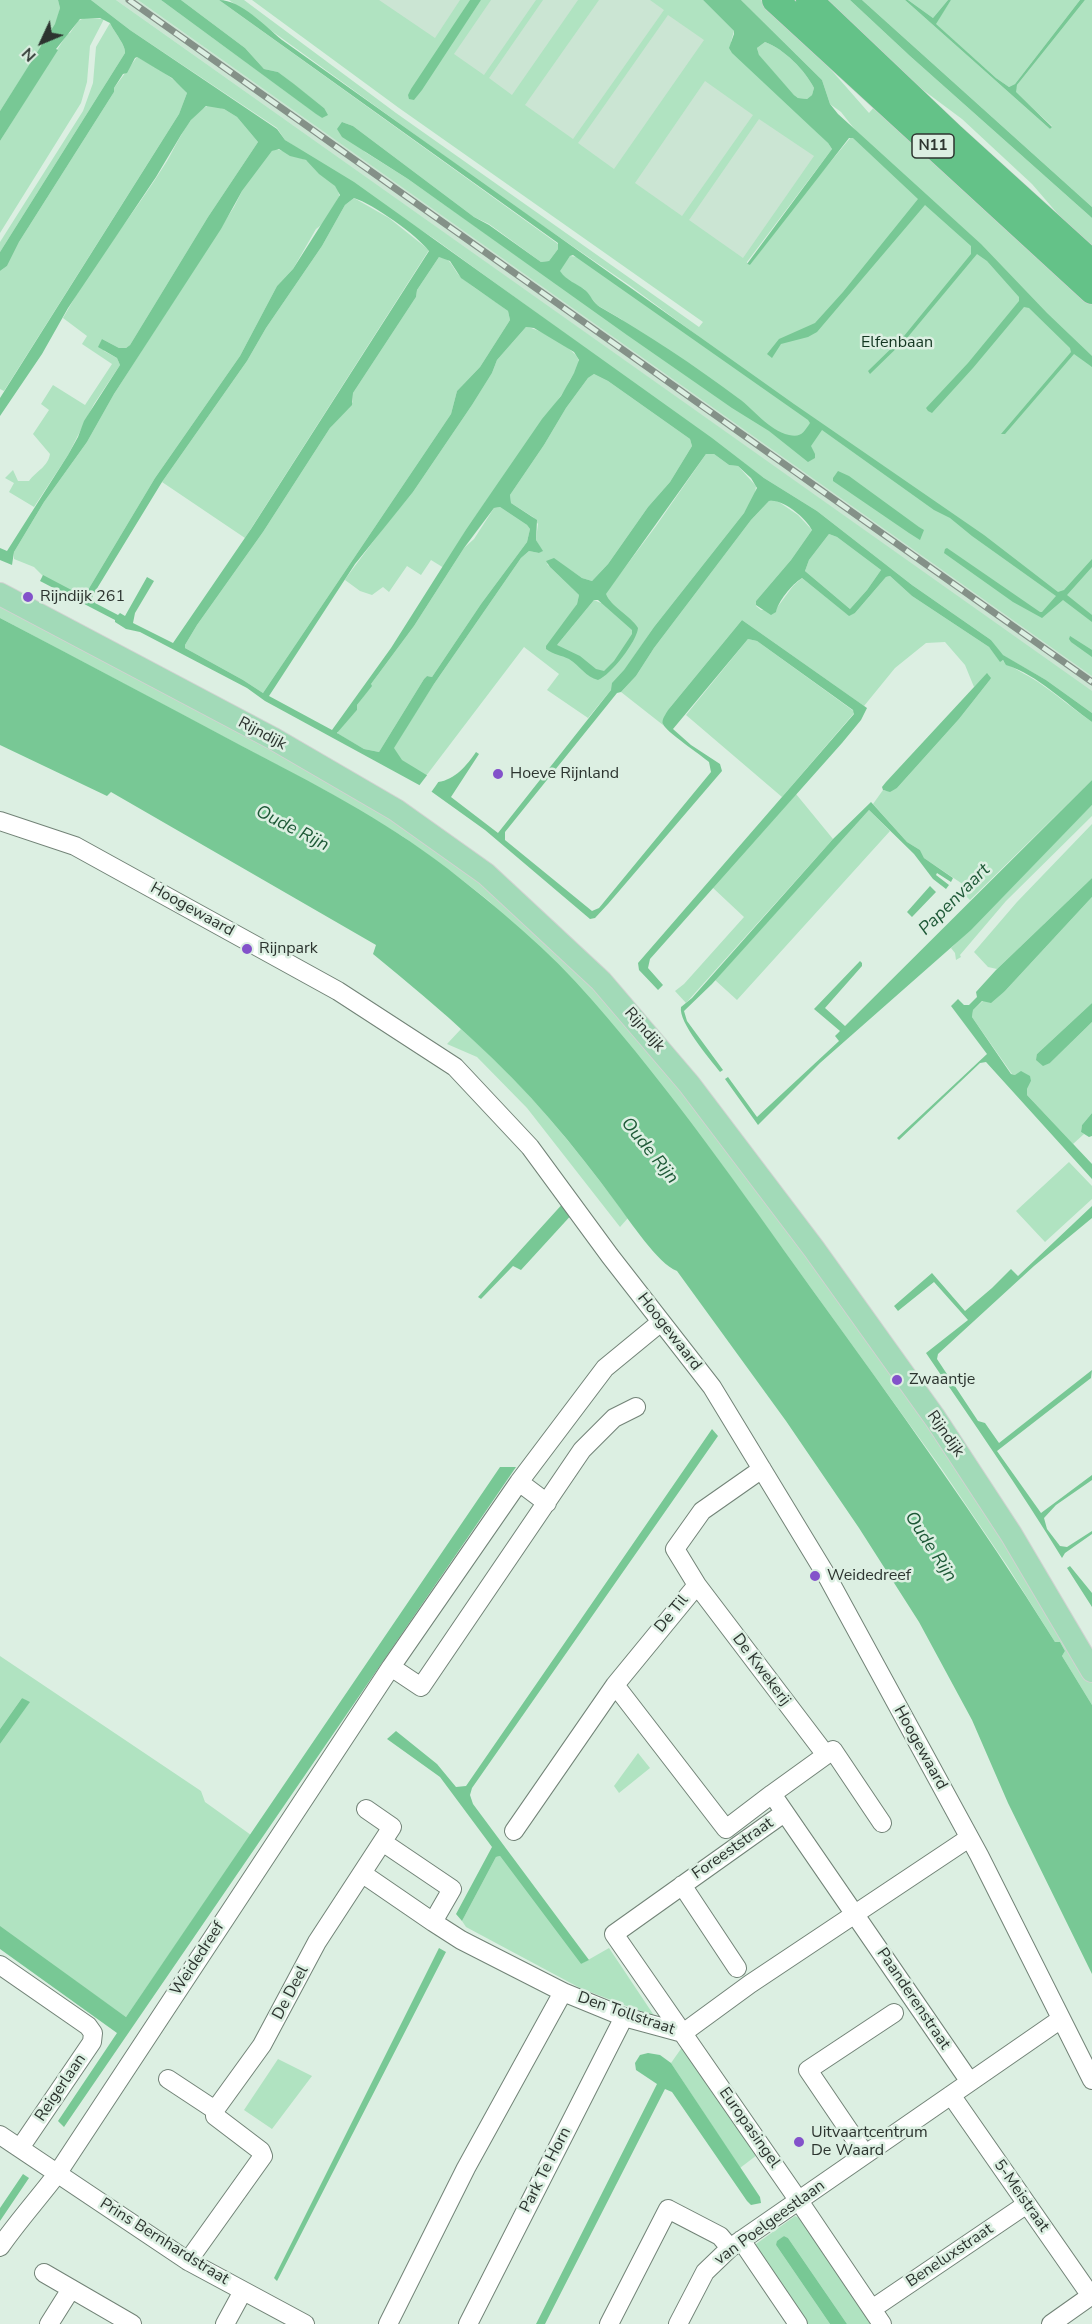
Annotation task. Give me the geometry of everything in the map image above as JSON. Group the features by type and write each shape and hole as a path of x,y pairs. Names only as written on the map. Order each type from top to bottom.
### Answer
{"highway":[{"name":"N11","path":"775,0 1092,291"},
{"name":"N11","path":"809,0 953,137 1092,262"}],"main road":[{"name":"Rijndijk","path":"0,594 274,740 396,810 486,874 601,981 694,1090 814,1249 935,1418 1011,1534 1092,1671"}],"street":[{"name":"Hoogewaard","path":"0,821 85,852 338,991 455,1067 530,1147 712,1388 828,1578 969,1838 1092,2080"},
{"name":"Weidedreef","path":"0,2247 20,2218 33,2206 57,2174 391,1667 519,1482 605,1368 661,1322"},
{"path":"391,1667 421,1687 582,1450 614,1418 636,1407"},
{"name":"De Til","path":"514,1831 615,1685 697,1585 675,1549 702,1510 762,1469"},
{"path":"519,1482 547,1503"},
{"name":"De Kwekerij","path":"697,1585 826,1755"},
{"path":"615,1685 726,1829 772,1794"},
{"path":"826,1755 833,1750 882,1823"},
{"name":"Foreeststraat","path":"826,1755 772,1794 856,1915"},
{"path":"366,1809 392,1827 384,1843 452,1889 433,1922"},
{"name":"Foreeststraat","path":"614,1934 784,1813"},
{"name":"Den Tollstraat","path":"388,2324 466,2168 563,1992 624,2017 683,2033 750,1984 969,1838"},
{"name":"De Deel","path":"215,2110 262,2045 317,1942 384,1843"},
{"path":"363,1874 461,1940 563,1992"},
{"name":"Foreeststraat","path":"682,1885 736,1968"},
{"name":"Paanderenstraat","path":"856,1915 970,2082"},
{"name":"Europasingel","path":"614,1934 877,2316"},
{"name":"Reigerlaan","path":"0,1965 88,2026 93,2033 92,2042 20,2148"},
{"path":"865,2154 808,2070 894,2013"},
{"name":"Park Te Horn","path":"468,2324 624,2017"},
{"name":"van Poelgeestlaan","path":"678,2324 705,2272 736,2244 1061,2019"},
{"path":"168,2079 215,2110 215,2116 261,2151 263,2156 188,2261"},
{"name":"5-Meistraat","path":"951,2095 1091,2295"},
{"path":"0,2135 57,2174"},
{"name":"Prins Bernhardstraat","path":"57,2174 188,2261 305,2324"},
{"name":"Beneluxstraat","path":"877,2316 1027,2204"},
{"path":"609,2324 668,2209 736,2244 798,2324"},
{"path":"44,2273 132,2324"},
{"path":"49,2324 71,2289"},
{"path":"225,2324 243,2291"},
{"path":"1051,2324 1075,2317 1091,2295"}],"shaded area":[{"path":"116,0 138,0 1092,674 1092,692"},
{"path":"362,0 676,0 823,151 740,267"}],"green space":[{"path":"0,0 58,0 60,8 56,24 0,111"},
{"path":"91,0 116,0 1092,691 1092,713 1046,680 1002,655 991,640 912,585 817,511 764,478 436,240 285,140 277,128 130,30"},
{"name":"Elfenbaan","path":"138,0 161,0 322,118 324,108 278,72 264,69 245,48 181,0 219,0 558,244 558,249 549,261 541,262 489,224 474,217 353,126 342,122 365,152 408,179 675,367 621,319 597,305 584,289 569,281 559,271 570,256 578,257 659,314 698,336 229,0 244,0 396,113 699,327 703,322 399,108 252,0 379,0 435,38 460,0 470,0 435,55 414,100 481,0 491,0 454,54 484,75 536,0 543,0 489,78 512,95 578,0 599,0 525,105 573,139 664,10 650,0 703,0 734,31 731,42 832,149 747,262 750,265 798,201 856,131 841,112 830,104 822,80 741,0 761,0 819,56 869,113 875,106 979,205 1092,303 1092,676","holes":["668,15 704,40 614,169 578,143","705,81 753,115 682,216 635,183","759,119 814,156 743,258 689,220"]},
{"path":"826,0 850,0 1092,218 1092,248 1069,227 1032,184 962,119 911,81"},
{"path":"862,0 905,0 1050,129 1052,126 1015,92 1017,85 1085,0 1092,0 1092,207"},
{"path":"908,0 948,0 933,18"},
{"path":"951,0 1080,0 1015,84 1009,87 935,24"},
{"path":"84,18 104,19 90,46 87,82 81,103 0,233 0,141 67,34 78,21"},
{"path":"110,23 122,42 125,53 0,252 0,242 83,111 93,83 96,47"},
{"path":"765,42 800,67 814,88 812,95 807,99 798,98 759,56 757,48"},
{"path":"137,57 170,77 187,93 179,114 4,391 0,389 0,271 7,266 19,242 114,92 114,88"},
{"path":"211,105 224,109 237,117 258,142 208,217 130,345 126,348 119,348 102,339 104,351 117,358 120,365 94,404 68,455 34,507 9,492 14,483 5,478 13,470 18,481 29,481 49,458 50,454 33,434 49,410 41,404 53,385 85,405 112,364 82,344 87,336 63,318 87,278 167,161 185,128 197,113"},
{"path":"276,149 308,161 335,185 339,197 324,223 316,229 293,269 277,286 240,356 155,478 88,590 84,594 78,594 43,576 34,567 14,559 14,552 44,502 87,442 114,394 242,191 272,151"},
{"path":"354,198 389,218 429,250 245,538 162,482 247,361 266,328 322,246 345,205"},
{"path":"439,257 447,259 462,278 508,311 510,320 480,367 457,391 451,414 263,693 185,648 185,645 263,532 330,428 353,402 353,393 416,297 417,290"},
{"path":"526,327 556,340 577,357 578,365 567,387 467,528 444,568 431,560 421,575 407,566 389,592 383,587 372,595 360,591 345,580 346,578 413,492 472,405 492,373 497,360"},
{"path":"594,374 608,381 690,439 692,446 670,482 648,507 608,564 592,581 582,578 554,559 547,564 579,595 557,645 594,600 601,603 706,454 714,454 729,465 738,466 756,486 755,495 744,513 654,627 611,690 588,718 547,690 559,674 524,647 426,776 401,760 393,748 521,558 529,551 539,553 542,551 536,540 538,524 533,517 511,503 510,495 566,408 588,378"},
{"path":"776,500 798,515 812,530 791,560 756,601 756,606 761,610 776,609 802,578 847,614 855,613 886,577 890,576 912,596 989,647 1000,661 1002,660 1038,682 1092,722 1092,780 970,900 960,890 964,885 924,858 920,850 907,842 873,804 883,790 897,788 959,719 989,681 988,674 974,687 965,665 945,642 926,643 895,668 864,706 742,620 668,710 663,725 621,692 636,676 654,648 751,520 769,501"},
{"path":"500,507 527,525 530,529 527,542 481,604 432,677 427,676 424,679 379,752 364,749 338,734 414,626 464,548 474,539 494,508"},
{"path":"829,534 837,537 881,570 850,609 805,571 809,560"},
{"path":"0,599 400,818 486,880 610,993 887,1363 1092,1679 1092,1705 1062,1656 1065,1651 1060,1642 1055,1642 941,1468 717,1158 651,1073 489,901 402,836 328,792 0,618"},
{"path":"748,639 757,641 855,712 782,797 686,715"},
{"path":"796,794 833,839 686,1003 675,991 684,984 744,917 712,887"},
{"path":"1092,805 1092,816 1006,901 960,955 961,957 956,960 951,948"},
{"path":"869,810 890,831 737,1000 715,980"},
{"path":"1092,824 1092,878 997,969 988,967 974,952 1017,902"},
{"path":"1092,897 1092,1003 1037,1054 1050,1063 1092,1022 1092,1113 1082,1125 1081,1132 1084,1134 1073,1144 1027,1095 1031,1081 1012,1074 972,1017 973,1010 983,1001 1005,991"},
{"path":"461,1029 529,1095 570,1143 628,1218 620,1227 527,1108 477,1057 447,1044"},
{"path":"1069,1162 1092,1186 1092,1199 1045,1242 1016,1211"},
{"path":"0,1656 201,1791 205,1802 251,1835 126,2017 0,1928 0,1744 29,1703 22,1698 0,1729"},
{"path":"638,1753 650,1768 619,1793 614,1786"},
{"path":"500,1856 581,1964 609,1948 655,2017 580,1988 466,1927 462,1921 496,1857"},
{"path":"683,2046 757,2155 740,2168 671,2063"},
{"path":"278,2059 312,2076 272,2129 244,2110"},
{"path":"795,2216 801,2219 872,2324 847,2324 788,2238 784,2236 776,2245 830,2324 805,2324 755,2248 756,2244"}],"water":[{"path":"58,0 91,0 130,30 277,129 285,140 354,182 712,438 764,478 817,511 912,585 991,640 1003,655 1046,680 1092,713 1092,722 1040,682 1006,665 1003,660 1000,662 989,647 912,596 890,576 886,577 855,613 849,616 802,578 789,589 779,603 776,612 771,615 756,605 756,601 791,560 812,530 805,520 793,510 780,503 769,501 751,520 654,648 636,676 621,692 617,693 505,832 505,840 592,911 599,908 711,772 709,762 670,732 663,721 668,710 742,620 867,708 861,720 842,743 650,959 648,968 663,985 658,990 639,970 638,963 854,714 853,710 757,641 748,639 673,729 691,745 720,764 722,771 608,904 595,918 590,919 485,830 432,792 265,701 247,688 140,632 126,629 115,620 40,581 43,575 81,595 88,590 155,478 240,356 277,286 293,269 340,195 335,186 306,160 290,156 279,149 272,151 242,191 221,229 114,394 87,442 44,502 14,552 12,565 0,560 0,548 7,551 68,455 84,421 120,365 117,358 98,347 102,339 119,348 126,348 130,345 208,217 258,142 237,117 224,109 206,106 191,120 0,416 0,398 179,114 187,93 172,78 137,57 135,58 19,242 7,266 0,271 0,252 125,53 122,42 110,23 100,18 80,19 56,49 58,50 0,141 0,111 55,24 60,8","holes":["354,198 362,201 405,229 429,251 251,529 173,643 133,623 135,613 154,581 147,577 125,616 120,613 118,615 95,603 93,595 162,482 247,361 266,328 322,246 345,205","439,257 450,261 461,278 508,311 510,320 480,367 457,391 451,414 263,693 185,648 185,645 263,532 330,428 352,405 353,393 416,297 417,290","526,327 534,328 574,352 579,360 561,396 542,419 467,528 391,648 332,730 269,696 355,564 413,492 492,373 497,360","594,374 608,381 690,439 692,446 670,482 648,507 608,564 592,581 582,578 554,558 546,561 579,595 577,604 546,649 569,659 594,679 598,680 603,677 616,665 633,641 638,628 608,599 606,594 706,454 714,454 729,465 738,466 751,478 757,488 744,513 654,627 624,670 612,683 611,690 498,833 451,797 479,754 476,752 465,767 455,775 438,782 402,760 394,748 434,684 521,558 529,551 539,553 543,551 536,540 537,520 511,503 510,495 588,378","500,507 530,529 527,542 481,604 432,677 427,676 424,679 379,752 364,749 337,733 357,710 357,705 414,626 464,548 494,508","829,534 837,537 881,570 850,609 805,571 809,560","594,600 598,600 632,630 632,634 614,661 604,671 596,669 580,656 557,645"]},
{"path":"161,0 181,0 245,48 264,69 278,72 294,84 324,108 328,115 322,118 316,114"},
{"path":"219,0 236,4 244,9 282,40 794,404 984,535 1058,592 1064,590 1092,559 1092,567 1067,595 1092,615 1092,622 1063,600 1042,618 1013,602 944,553 945,549 947,548 1040,612 1056,596 950,518 934,510 822,430 811,446 815,458 808,462 769,431 627,335 408,179 342,137 337,129 342,122 353,126 474,217 541,262 549,261 558,249 558,243","holes":["573,255 810,423 806,429 802,434 796,436 775,429 704,374 598,305 585,290 560,271"]},
{"path":"470,0 481,0 422,90 414,100 409,99 411,89"},
{"path":"703,0 741,0 822,80 830,104 838,114 981,244 1092,356 1092,367 1074,354 1005,434 1001,434 1071,352 1070,348 1029,308 1024,307 932,413 928,411 926,408 968,363 1019,301 1019,297 987,261 977,254 907,338 870,374 868,371 904,336 971,254 971,246 925,205 817,332 808,337 781,344 772,358 767,354 779,339 815,323 918,199 853,138 849,138 750,265 747,264 832,149 732,53 729,48 734,31","holes":["765,42 800,67 810,81 814,88 812,95 807,99 794,95 759,55 757,48"]},
{"path":"850,0 862,0 1092,207 1092,218 910,56"},
{"path":"905,0 933,18 948,0 951,0 936,24 1009,87 1015,84 1080,0 1085,0 1017,85 1016,92 1052,127 1050,129"},
{"path":"838,471 849,476 924,530 920,540 833,481"},
{"name":"Oude Rijn","path":"0,618 320,787 423,850 541,947 576,982 650,1069 732,1178 936,1463 1055,1642 1060,1642 1065,1651 1062,1656 1092,1705 1092,1974 1008,1803 972,1720 919,1622 859,1528 786,1421 677,1271 653,1251 584,1160 531,1098 461,1029 373,954 376,945 111,792 107,796 0,745"},
{"path":"1070,636 1092,650 1092,657 1071,642"},
{"path":"987,673 991,678 959,719 897,788 890,792 883,790 882,787 886,782"},
{"path":"1092,780 1092,805 971,930 820,1063 758,1125 725,1079 728,1077 757,1117 839,1041 835,1036 840,1031 814,1009 860,961 862,966 825,1008 845,1026"},
{"path":"871,802 907,842 920,850 924,858 953,878 951,882 937,873 936,875 949,885 946,889 933,879 914,854 869,810 712,984 684,1011 687,1021 723,1070 720,1072 689,1031 681,1014 681,1007 692,998 833,839"},
{"path":"1092,878 1092,897 1005,991 991,1003 982,1001 973,1010 972,1017 1011,1074 1015,1075 1021,1071 1030,1076 1027,1095 1092,1164 1092,1179 986,1062 980,1063 899,1140 897,1138 987,1054 951,1006 958,999 964,1005 969,1005 977,997 976,992 996,970"},
{"path":"930,886 936,892 912,917 907,912"},
{"path":"1092,1003 1092,1022 1050,1063 1043,1066 1036,1060 1037,1054"},
{"path":"1092,1113 1092,1136 1089,1137 1081,1132 1082,1125"},
{"path":"566,1200 575,1211 521,1270 513,1266 481,1299 478,1297"},
{"path":"1092,1206 1092,1218 1034,1266 938,1354 937,1359 978,1421 985,1423 999,1443 1092,1370 1091,1378 997,1451 1041,1513 1092,1475 1092,1480 1056,1505 1044,1518 1047,1529 1060,1546 1067,1547 1092,1531 1092,1534 1065,1553 1062,1558 926,1353 968,1320 934,1282 898,1311 894,1306 932,1273 965,1311 1011,1269 1018,1276"},
{"path":"712,1429 718,1436 472,1788 470,1795 473,1804 589,1960 581,1964 500,1856 496,1857 462,1921 456,1914 492,1847 440,1777 387,1739 396,1731 437,1764 456,1787 466,1786"},
{"path":"500,1467 516,1467 64,2127 58,2121 117,2033 0,1949 0,1926 126,2017"},
{"path":"1070,1566 1092,1593 1092,1607 1067,1568"},
{"path":"22,1698 30,1702 0,1744 0,1729"},
{"path":"439,1948 446,1952 277,2281 274,2278"},
{"path":"648,2053 660,2055 671,2063 760,2197 761,2203 751,2205 747,2201 672,2092 665,2089 545,2324 536,2324 657,2084 636,2070 635,2063 640,2055"},
{"path":"23,2174 29,2178 0,2221 0,2208"},
{"path":"784,2236 788,2238 847,2324 830,2324 776,2245 777,2241"}],"pier":[{"path":"428,774 439,781 430,794 418,787"}],"railway":[{"path":"129,0 1092,682"}],"place":[{"name":"Rijndijk 261","path":"28,597"},
{"name":"Hoeve Rijnland","path":"498,774"},
{"name":"Rijnpark","path":"247,949"},
{"name":"Zwaantje","path":"897,1380"},
{"name":"Weidedreef","path":"815,1576"},
{"name":"Uitvaartcentrum De Waard","path":"799,2142"}],"water label":[{"name":"Papenvaart","path":"955,900"}]}
